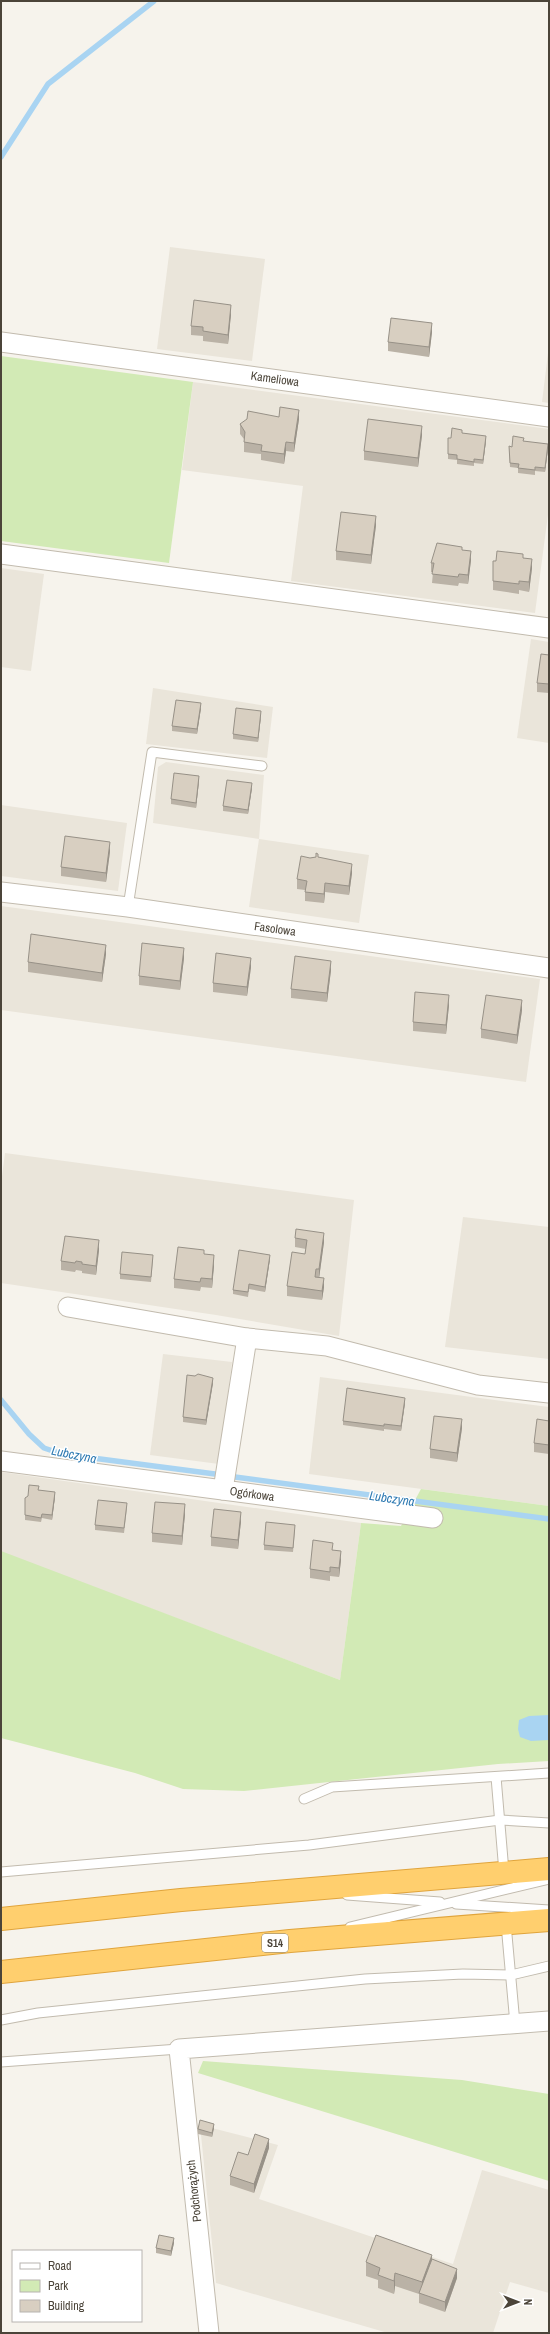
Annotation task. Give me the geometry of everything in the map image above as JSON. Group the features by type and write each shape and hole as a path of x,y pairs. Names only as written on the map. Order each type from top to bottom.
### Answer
{"highway":[{"path":"1,1919 284,1890 549,1869"},
{"name":"S14","path":"1,1972 290,1941 549,1920"}],"street":[{"name":"Kameliowa","path":"1,342 549,417"},
{"path":"1,554 549,628"},
{"name":"Fasolowa","path":"1,892 128,907 549,968"},
{"path":"68,1307 247,1338 328,1346 478,1385 549,1393"},
{"name":"Ogórkowa","path":"247,1338 223,1490 433,1518"},
{"path":"1,1461 223,1490"},
{"path":"179,2050 549,2021"},
{"name":"Podchorążych","path":"179,2050 209,2333"}],"lane":[{"path":"128,907 152,752 262,766"},
{"path":"304,1799 332,1787 549,1773"},
{"path":"496,1776 504,1872"},
{"path":"1,1872 309,1845 500,1820 549,1823"},
{"path":"290,1941 549,1878"},
{"path":"284,1890 549,1910"},
{"path":"506,1924 515,2024"},
{"path":"1,2020 38,2013 365,1979 463,1974 511,1975 549,1966"},
{"path":"1,2062 179,2050"}],"shaded area":[{"path":"170,247 265,259 252,361 157,349"},
{"path":"549,345 549,403 542,402"},
{"path":"193,382 549,429 549,507 535,613 291,581 303,486 182,470"},
{"path":"1,568 44,574 31,671 1,667"},
{"path":"531,639 549,642 549,743 517,738"},
{"path":"153,688 273,707 267,758 146,744"},
{"path":"166,762 264,775 259,839 153,823 158,767"},
{"path":"1,805 127,823 118,891 1,876"},
{"path":"259,839 369,855 359,923 249,907"},
{"path":"1,906 540,979 526,1082 1,1010"},
{"path":"5,1153 354,1200 339,1336 216,1315 1,1283 1,1184"},
{"path":"463,1217 549,1227 549,1359 445,1347"},
{"path":"163,1354 232,1362 219,1464 150,1455"},
{"path":"320,1377 549,1407 549,1506 309,1474"},
{"path":"1,1472 361,1523 340,1680 1,1552"},
{"path":"200,2125 278,2145 259,2199 453,2264 482,2170 549,2190 549,2293 510,2282 493,2333 388,2333 216,2283"}],"green space":[{"path":"1,356 193,382 169,563 1,541"},
{"path":"421,1489 549,1506 549,1761 498,1764 244,1791 183,1789 135,1773 1,1738 1,1551 340,1680 361,1523 401,1526"},
{"path":"203,2061 462,2080 549,2094 549,2181 198,2073"}],"water":[{"path":"549,1715 549,1740 531,1741 520,1737 518,1729 519,1720 529,1716"}],"building":[{"path":"194,300 231,305 228,335 203,331 203,327 191,326"},
{"path":"391,318 432,323 429,347 388,342"},
{"path":"280,407 299,410 294,443 286,442 284,454 261,451 262,445 244,442 245,432 240,424 247,419 248,411 279,417"},
{"path":"368,419 422,426 418,458 364,451"},
{"path":"452,428 462,430 462,433 486,436 483,460 474,459 474,462 457,459 457,455 448,454 448,438 451,438"},
{"path":"513,436 524,438 523,441 548,444 545,468 535,467 535,470 518,468 519,464 510,463 509,446 512,447"},
{"path":"341,512 376,516 371,555 336,551"},
{"path":"437,543 462,547 462,550 471,551 468,575 459,574 458,577 432,574 434,563 431,563"},
{"path":"497,551 523,554 523,558 532,559 529,582 519,581 519,584 493,581 493,561 496,561"},
{"path":"541,654 549,655 549,684 537,683"},
{"path":"176,700 201,703 197,729 172,726"},
{"path":"236,708 261,711 258,738 233,734"},
{"path":"174,773 199,776 196,803 171,799"},
{"path":"227,780 252,783 248,810 223,806"},
{"path":"65,836 110,842 106,873 61,867"},
{"path":"316,853 318,854 318,857 352,864 349,886 325,883 324,894 305,892 307,881 297,879 301,856 310,858 316,857"},
{"path":"31,934 106,945 102,973 28,962"},
{"path":"142,943 184,948 180,981 139,976"},
{"path":"216,953 251,958 247,987 213,983"},
{"path":"295,956 331,961 327,993 291,989"},
{"path":"415,992 449,995 446,1025 413,1022"},
{"path":"486,995 522,1000 517,1035 481,1029"},
{"path":"296,1229 324,1233 319,1269 316,1269 315,1277 324,1278 322,1291 287,1286 292,1252 305,1254 307,1240 295,1238"},
{"path":"65,1236 99,1240 96,1266 82,1264 82,1262 76,1261 75,1263 61,1261"},
{"path":"178,1247 204,1250 204,1254 214,1255 212,1279 201,1278 200,1282 174,1279"},
{"path":"239,1250 270,1255 265,1287 249,1284 248,1292 233,1290"},
{"path":"122,1252 153,1255 151,1277 120,1274"},
{"path":"198,1374 213,1378 206,1420 183,1417 187,1375 195,1376"},
{"path":"347,1388 405,1398 401,1426 384,1424 384,1426 343,1421"},
{"path":"434,1416 462,1419 457,1453 430,1449"},
{"path":"537,1419 549,1421 549,1445 534,1443"},
{"path":"29,1485 39,1486 38,1490 55,1492 52,1515 42,1514 41,1518 25,1515 25,1498 28,1496"},
{"path":"98,1500 127,1503 124,1528 95,1525"},
{"path":"155,1502 185,1504 182,1536 152,1533"},
{"path":"214,1509 241,1512 238,1540 211,1537"},
{"path":"266,1522 295,1525 293,1548 264,1545"},
{"path":"313,1540 333,1543 332,1550 341,1551 339,1568 330,1567 330,1572 310,1569"},
{"path":"200,2120 214,2124 212,2133 198,2129"},
{"path":"255,2134 269,2139 254,2184 230,2176 238,2152 248,2155"},
{"path":"159,2235 174,2238 171,2251 156,2248"},
{"path":"376,2235 432,2255 422,2282 395,2273 394,2281 378,2275 380,2268 366,2262"},
{"path":"432,2259 457,2269 445,2302 419,2293"}],"waterway":[{"path":"1,157 48,84 154,1"},
{"name":"Lubczyna","path":"1,1400 29,1434 44,1448 62,1454 215,1474"},
{"name":"Lubczyna","path":"235,1477 549,1519"}]}
